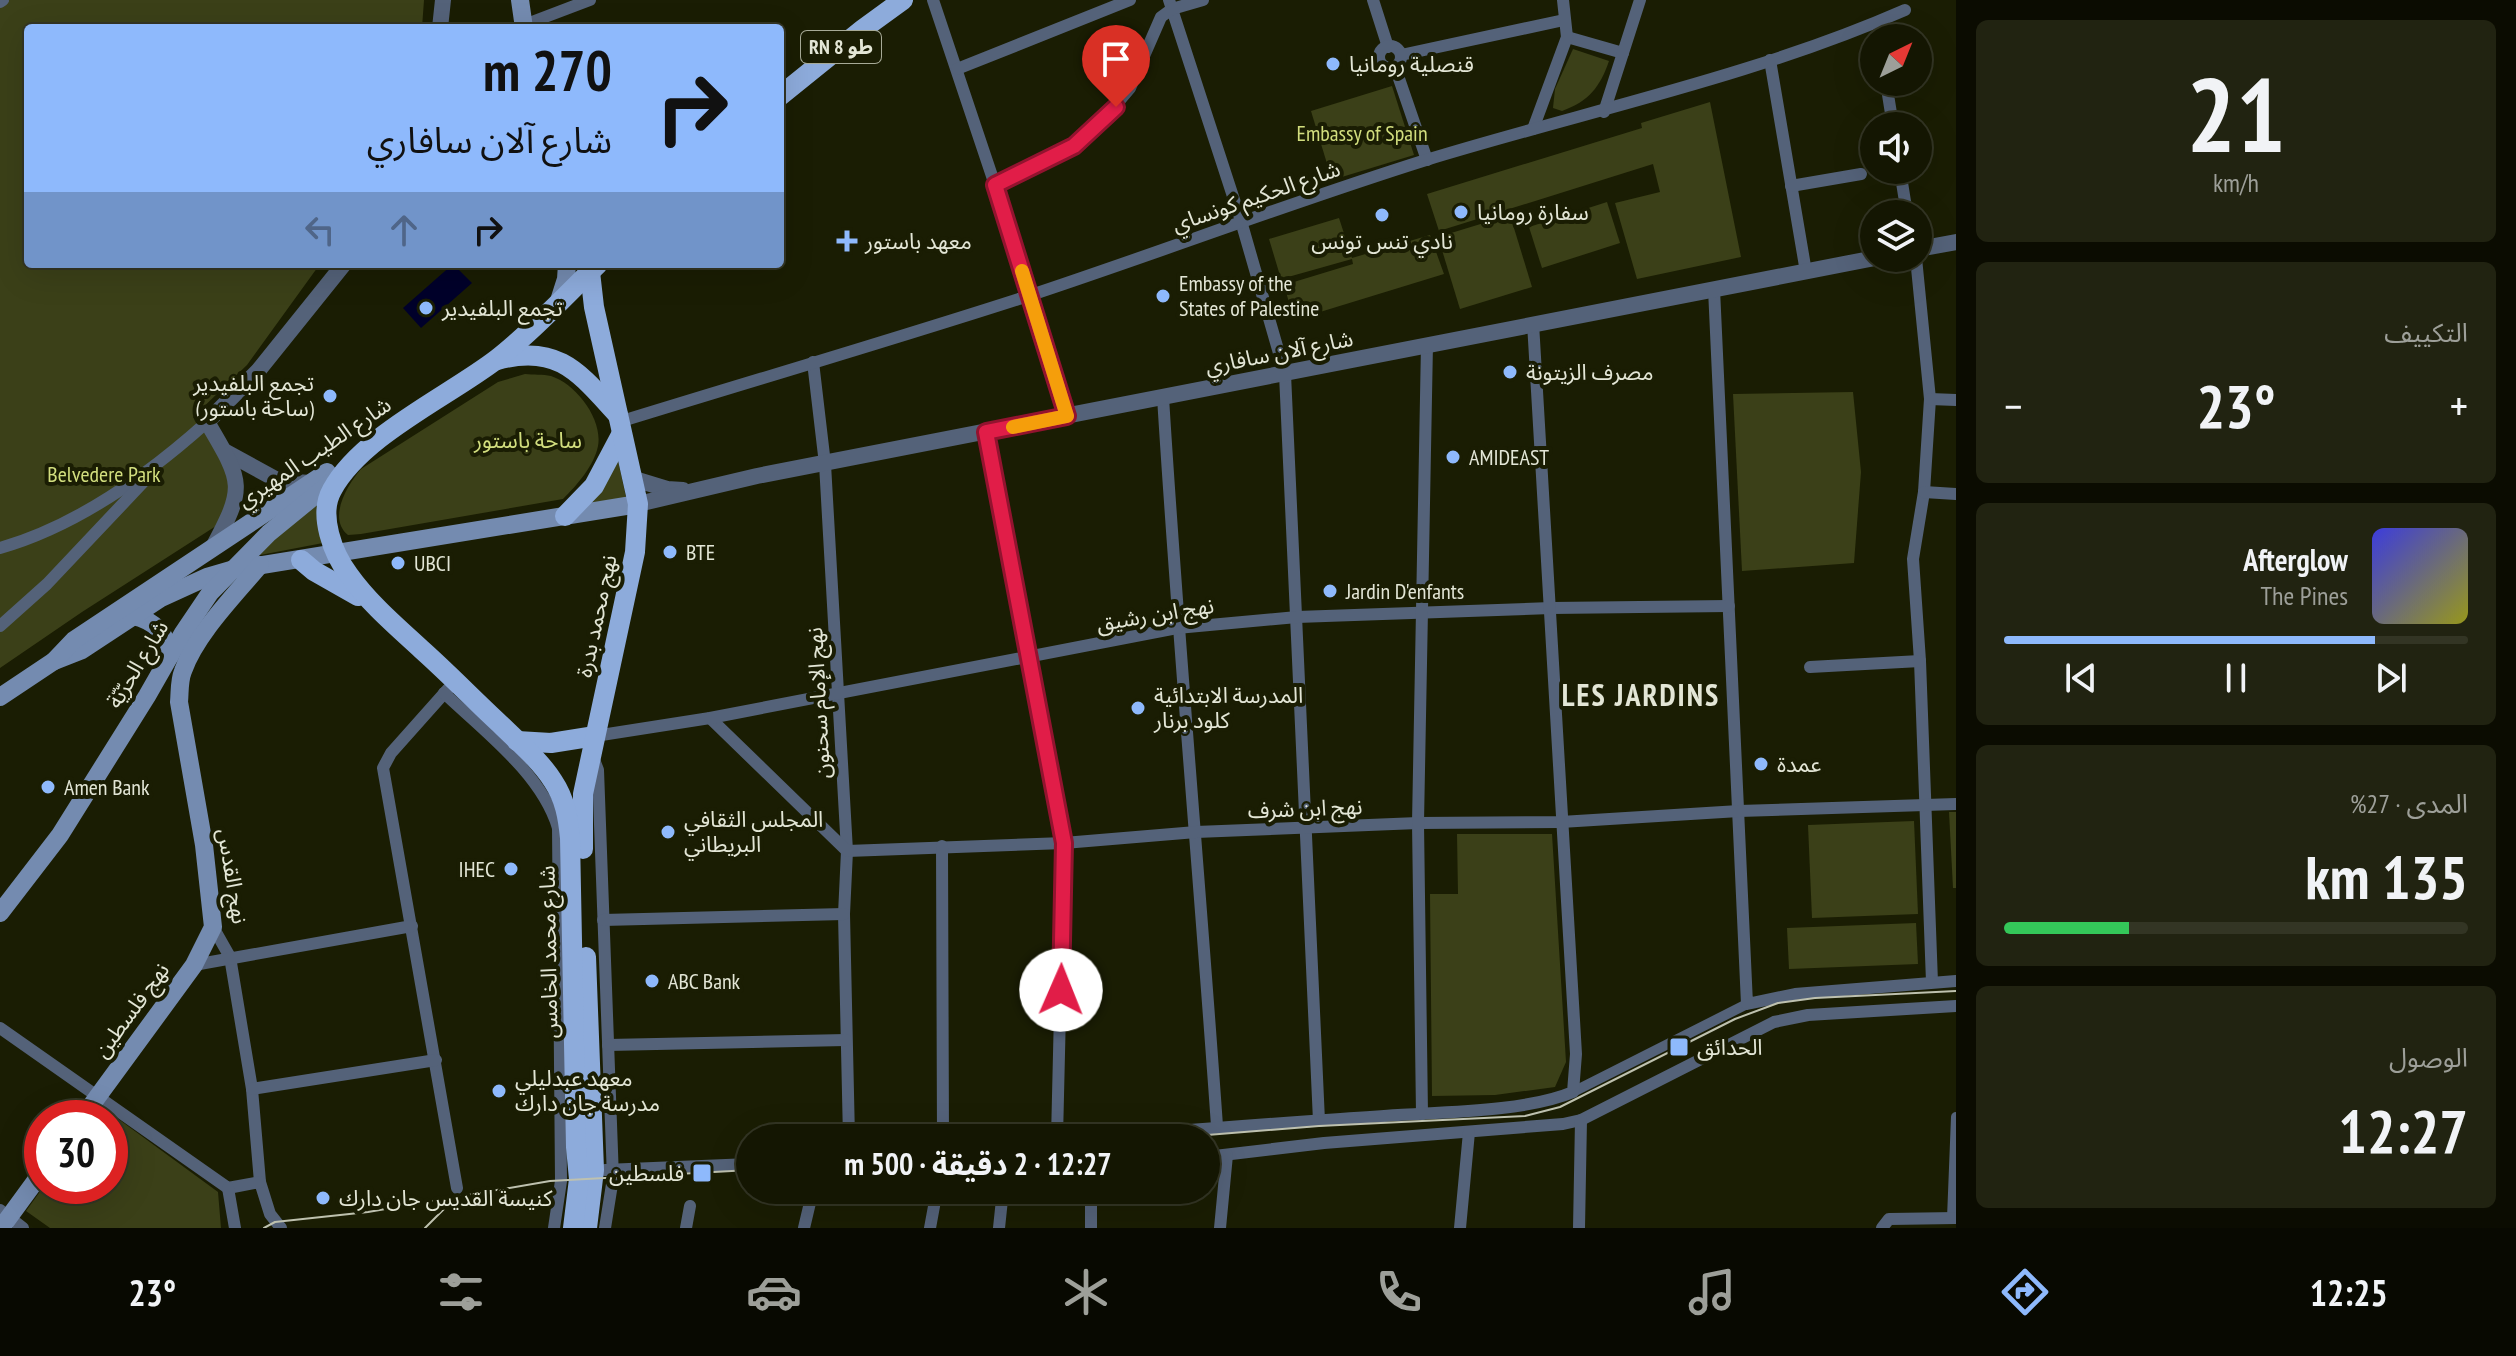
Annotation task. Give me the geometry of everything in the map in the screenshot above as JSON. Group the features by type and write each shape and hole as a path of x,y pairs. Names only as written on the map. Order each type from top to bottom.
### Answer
{"main road":[{"path":"520,0 524,24"},
{"name":"RN 8 طو","path":"784,93 903,0"},
{"path":"556,307 567,268"},
{"name":"شارع الطيب المهيري","path":"54,661 74,640 494,361 556,307 591,268"},
{"name":"نهج محمد بدرة","path":"592,268 594,307 638,504 635,552 593,743"},
{"path":"494,361 515,355 543,356 564,362 585,379 620,424 594,486 565,516"},
{"path":"379,610 348,574 337,555 328,527 327,508 331,491 348,468 386,433"},
{"name":"شارع الحرّيّة","path":"0,913 60,835 210,593 269,533 348,468"},
{"path":"0,697 54,661 82,650 186,585 231,570 638,504"},
{"path":"301,560 379,610"},
{"name":"نهج القدس","path":"213,927 201,830 179,702 183,671 202,637 260,565"},
{"name":"شارع محمد الخامس","path":"379,610 449,687 517,741 552,779 567,810 575,1132 579,1179 573,1228"},
{"path":"133,616 155,624 163,633 170,656"},
{"path":"147,696 167,694 179,702"},
{"path":"517,741 593,743"},
{"name":"شارع محمد الخامس","path":"587,1228 603,1170 590,1105 582,806 593,743"},
{"name":"نهج فلسطين","path":"96,1100 194,965 213,927"},
{"path":"8,1221 24,1198"}],"street":[{"path":"440,24 443,0"},
{"path":"531,24 590,0"},
{"path":"933,0 1067,416"},
{"path":"957,69 1130,0"},
{"path":"995,185 1074,146 1097,127 1130,88 1154,29 1170,5 1203,0"},
{"path":"1373,0 1388,47"},
{"path":"1533,129 1567,37 1563,0"},
{"path":"1604,112 1640,0"},
{"path":"1170,5 1241,221 1285,374 1319,1121"},
{"name":"شارع الحكيم كونساي","path":"620,424 1029,295 1427,160 1604,112 1823,44 1905,10"},
{"path":"1427,160 1398,61 1395,48 1388,47 1380,54 1380,61 1388,68 1398,61 1564,20"},
{"path":"1567,37 1623,53"},
{"path":"1770,60 1806,272"},
{"path":"1791,186 1860,174"},
{"path":"1932,246 1956,242"},
{"name":"شارع آلان سافاري","path":"638,504 1427,344 1860,261"},
{"path":"0,626 47,584 164,460 258,371 341,268"},
{"path":"1917,272 1930,399 1924,492 1913,559 1920,661 1932,982"},
{"path":"1714,289 1747,1002"},
{"path":"1533,323 1576,1054 1573,1092"},
{"path":"1422,1114 1418,823 1427,344"},
{"name":"نهج الإمام سحنون","path":"813,362 825,464 847,851 844,914 849,1124"},
{"path":"1163,397 1177,628 1196,832 1217,1124"},
{"path":"1930,399 1956,400"},
{"path":"207,422 226,452 234,474 236,500 212,549"},
{"path":"986,432 1064,843 1057,1124"},
{"path":"226,452 279,481 311,483"},
{"path":"0,548 85,510 164,460"},
{"path":"631,478 667,489 692,491"},
{"path":"1924,492 1956,494"},
{"name":"نهج ابن رشيق","path":"593,743 1177,628 1297,617 1551,608 1729,606"},
{"path":"1810,667 1920,661"},
{"path":"457,1188 383,768 391,753 449,687 542,792 558,828 561,1181 554,1228"},
{"path":"710,718 847,851"},
{"path":"593,743 598,770 608,1045 603,1170 605,1228"},
{"name":"نهج ابن شرف","path":"847,851 1064,843 1196,832 1418,823 1561,822 1739,811 1956,804"},
{"path":"942,846 943,1124"},
{"path":"603,920 844,914"},
{"path":"194,965 412,926"},
{"name":"نهج القدس","path":"213,927 230,957 252,1089 260,1182 270,1221"},
{"path":"1220,1126 1422,1114 1539,1103 1573,1092 1747,1002 1795,994 1956,981"},
{"path":"1220,1156 1324,1143 1541,1127 1581,1120 1774,1022 1808,1015 1956,1006"},
{"path":"0,1028 228,1188 235,1228"},
{"path":"608,1045 846,1040"},
{"path":"252,1089 436,1060"},
{"path":"1882,1228 1889,1219 1954,1218 1956,1117"},
{"path":"1579,1228 1581,1120"},
{"path":"1460,1228 1469,1132"},
{"path":"1220,1228 1227,1155"},
{"path":"603,1170 736,1165"},
{"path":"228,1188 260,1182"},
{"path":"804,1228 809,1204"},
{"path":"930,1228 934,1204"},
{"path":"999,1228 1002,1204"},
{"path":"1091,1204 1091,1228"},
{"path":"686,1228 690,1206"},
{"path":"270,1221 281,1228"}],"green space":[{"name":"Belvedere Park","path":"0,0 424,0 422,24 24,24 24,268 317,268 247,365 193,417 227,455 230,502 216,526 0,668"},
{"path":"1573,49 1609,61 1592,92 1562,111 1553,108 1555,89"},
{"name":"Embassy of Spain","path":"1392,86 1414,155 1332,180 1311,111"},
{"path":"1710,102 1741,257 1637,279 1615,203 1660,192 1653,164 1439,231 1427,194 1642,128 1641,123"},
{"path":"1607,202 1620,243 1542,268 1529,227"},
{"path":"1510,215 1532,287 1460,309 1438,237"},
{"path":"1339,218 1352,258 1430,235 1444,274 1294,320 1284,285 1353,264 1352,259 1281,279 1269,239"},
{"name":"ساحة باستور","path":"525,374 551,376 570,387 586,404 596,425 598,446 593,461 563,499 348,535 339,520 339,511 346,492 361,469 498,382"},
{"path":"1853,392 1861,472 1854,563 1742,571 1733,394"},
{"path":"617,456 627,502 579,510"},
{"path":"321,494 323,543 255,556"},
{"path":"1949,812 1956,812 1956,888 1953,888"},
{"path":"1914,821 1918,914 1812,918 1808,825"},
{"path":"1457,834 1552,834 1566,1062 1555,1087 1495,1095 1432,1096 1430,894 1458,894"},
{"path":"1916,923 1918,964 1789,969 1787,928"},
{"path":"128,1126 218,1192 221,1228 50,1228 26,1211 31,1204 128,1204"}],"water":[{"path":"448,268 457,268 472,283 421,328 403,308"}],"tram line":[{"path":"1220,1134 1525,1116 1560,1107 1735,1019 1778,1003 1815,998 1956,991"},
{"path":"264,1228 275,1222 368,1212 550,1181 736,1171"},
{"path":"425,1228 445,1208 463,1200"}],"slow traffic":[{"path":"1013,427 1067,416 1022,271"}],"place":[{"name":"قنصلية رومانيا","path":"1333,64"},
{"name":"سفارة رومانيا","path":"1461,212"},
{"name":"نادي تنس تونس","path":"1382,215"},
{"name":"معهد باستور","path":"847,241"},
{"name":"Embassy of the States of Palestine","path":"1163,296"},
{"name":"تجمع البلفيدير","path":"426,308"},
{"name":"مصرف الزيتونة","path":"1510,372"},
{"name":"تجمع البلفيدير (ساحة باستور)","path":"330,396"},
{"name":"AMIDEAST","path":"1453,457"},
{"name":"BTE","path":"670,552"},
{"name":"UBCI","path":"398,563"},
{"name":"Jardin D'enfants","path":"1330,591"},
{"name":"المدرسة الابتدائية كلود برنار","path":"1138,708"},
{"name":"عمدة","path":"1761,764"},
{"name":"Amen Bank","path":"48,787"},
{"name":"المجلس الثقافي البريطاني","path":"668,832"},
{"name":"IHEC","path":"511,869"},
{"name":"ABC Bank","path":"652,981"},
{"name":"الحدائق","path":"1679,1047"},
{"name":"معهد عبدليلي مدرسة جان دارك","path":"499,1091"},
{"name":"فلسطين","path":"702,1173"},
{"name":"كنيسة القديس جان دارك","path":"323,1198"}],"district":[{"name":"LES JARDINS","path":"1641,694"}],"route":[{"path":"1061,990 1064,843 986,432 1067,416 995,185 1074,146 1116,107"}]}
